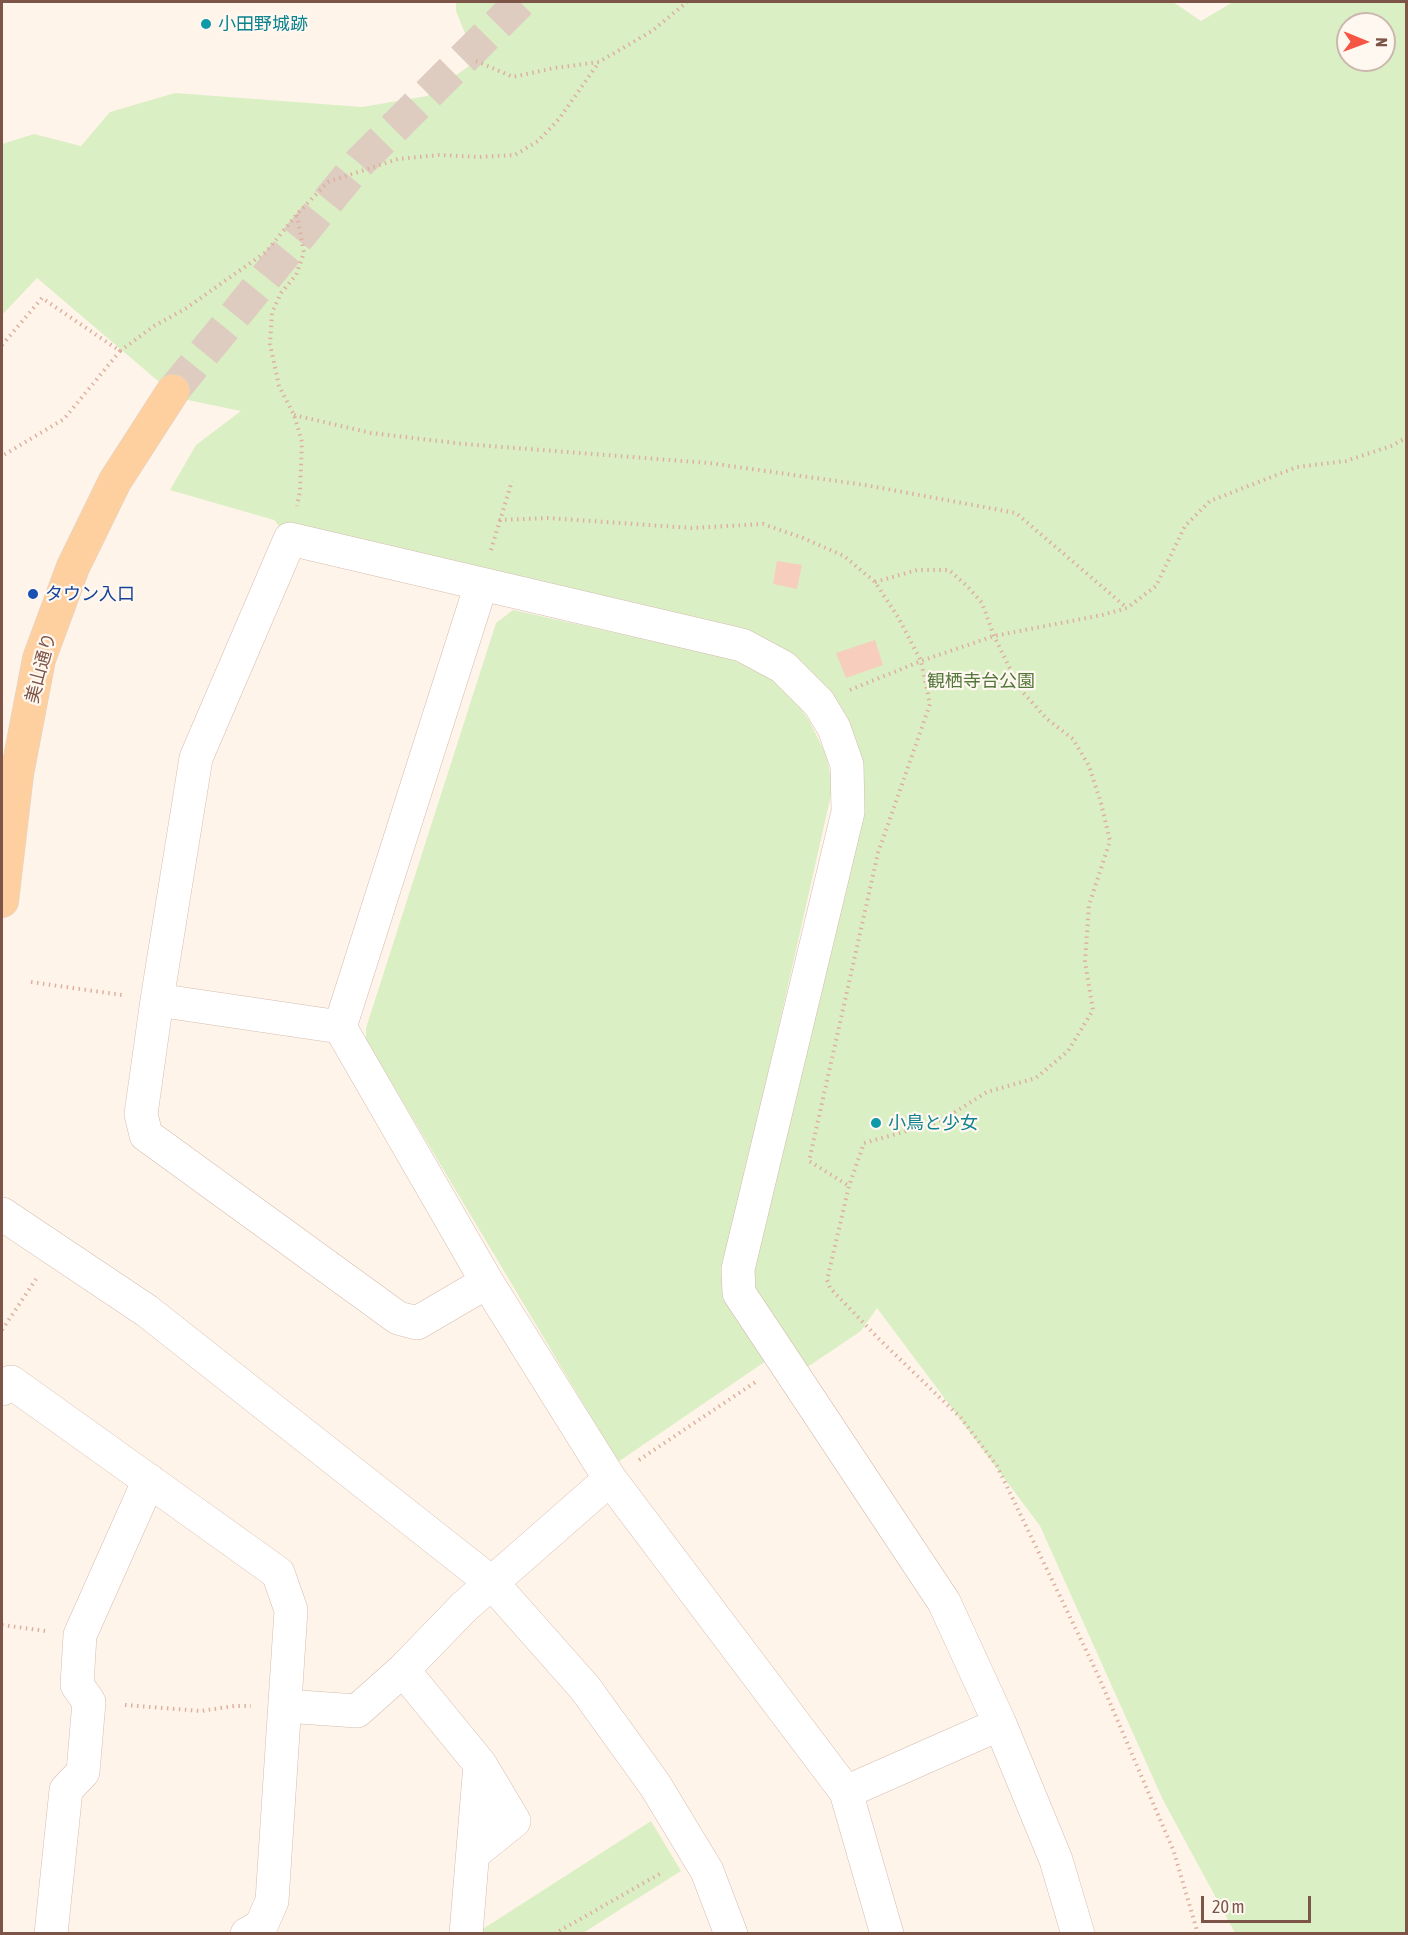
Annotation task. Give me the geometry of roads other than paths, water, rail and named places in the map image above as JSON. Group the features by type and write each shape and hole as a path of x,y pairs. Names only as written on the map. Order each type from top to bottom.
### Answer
{"main road":[{"name":"美山通り","path":"2,902 17,774 39,659 73,567 115,481 173,391"}],"street":[{"path":"487,1282 417,1323 398,1318 147,1135 141,1114 196,758 290,539 742,645 783,667 819,703 834,728 847,765 848,813 738,1269 739,1293 944,1602 1000,1724 1056,1860 1078,1934"},
{"path":"481,585 340,1027 487,1282 623,1471 846,1792 887,1934"},
{"path":"157,1000 340,1027"},
{"path":"2,1214 147,1311 492,1583 585,1688 655,1785 707,1871 731,1934"},
{"path":"2,1389 11,1382 278,1573 291,1610 272,1901 261,1926 246,1934"},
{"path":"285,1706 357,1711 403,1670 464,1606 623,1471"},
{"path":"51,1934 66,1790 82,1772 89,1701 77,1685 80,1635 149,1480"},
{"path":"403,1670 480,1764 514,1821 474,1853 466,1934"},
{"path":"846,1792 1000,1724"}],"tunnel":[{"path":"173,391 359,163 520,2"}],"place":[{"name":"小田野城跡","path":"206,24"},
{"name":"タウン入口","path":"33,594"},
{"name":"小鳥と少女","path":"876,1123"}],"park label":[{"name":"観栖寺台公園","path":"981,681"}]}
